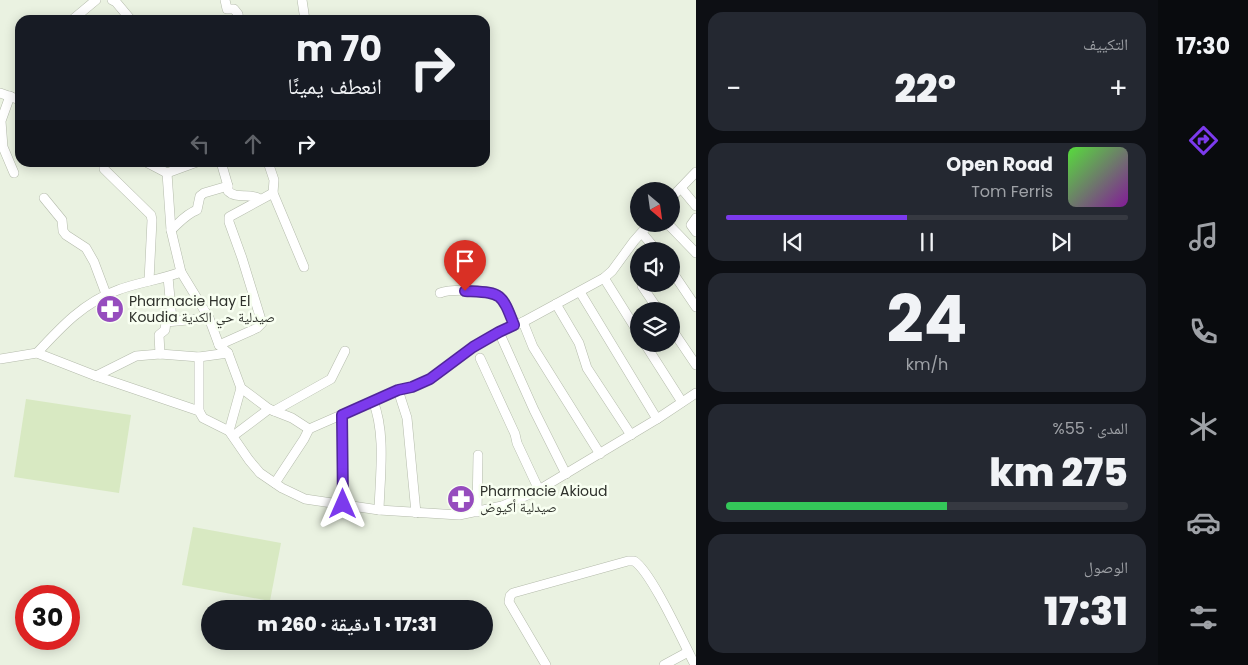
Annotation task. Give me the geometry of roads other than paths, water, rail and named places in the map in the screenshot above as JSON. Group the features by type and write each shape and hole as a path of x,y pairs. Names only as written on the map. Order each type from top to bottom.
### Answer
{"street":[{"path":"78,15 96,0"},
{"path":"112,0 127,15"},
{"path":"226,0 227,9 234,9 238,15"},
{"path":"302,0 304,15"},
{"path":"0,93 15,98"},
{"path":"10,96 1,122 4,147 14,173"},
{"path":"104,167 151,215 149,281"},
{"path":"155,167 166,173 183,167"},
{"path":"222,167 228,192 240,196 254,195 260,199"},
{"path":"270,167 274,180 273,193 304,266"},
{"path":"696,172 681,188 696,206"},
{"path":"166,173 171,230 181,272 209,318 219,345 228,353 241,388 231,433"},
{"path":"171,230 187,214 197,210 200,196 228,186"},
{"path":"219,345 257,328 262,323 229,217 273,193"},
{"path":"44,198 62,220 64,233 86,248 94,262 106,294"},
{"path":"696,218 691,224 696,232"},
{"path":"676,232 696,253"},
{"path":"275,483 304,439 309,428 398,390 412,387 430,379 473,347 604,278 612,271 642,233 650,242"},
{"path":"37,353 70,318 93,301 106,294 181,272"},
{"path":"168,277 172,320"},
{"path":"604,278 630,320"},
{"path":"680,283 696,307"},
{"path":"440,293 454,290 497,294 519,323 600,454"},
{"path":"580,292 657,419"},
{"path":"556,304 579,343 587,368 631,435"},
{"path":"160,354 159,335 165,330 166,322 209,318"},
{"path":"499,332 534,410 566,474"},
{"path":"680,341 696,365"},
{"path":"231,433 331,379 346,351"},
{"path":"650,352 682,402"},
{"path":"0,359 37,353 96,376 199,410"},
{"path":"96,376 136,356 160,354 199,356 228,353"},
{"path":"199,356 199,410 203,418 231,433 249,460 260,472 275,483 305,499 380,510 416,513 459,515 502,506 538,490 566,474 696,393"},
{"path":"480,358 538,490"},
{"path":"241,388 272,410 292,418 309,428"},
{"path":"398,390 407,418 416,513"},
{"path":"374,401 379,422 380,510"},
{"path":"342,415 343,504"},
{"path":"477,512 478,455"},
{"path":"546,665 510,602 510,596 514,593 628,561 634,561 642,569 695,665"},
{"path":"664,665 688,652"}],"place":[{"name":"Pharmacie Hay El Koudia صيدلية حي الكدية","path":"110,309"},
{"name":"Pharmacie Akioud صيدلية أكيوض","path":"461,499"}]}
